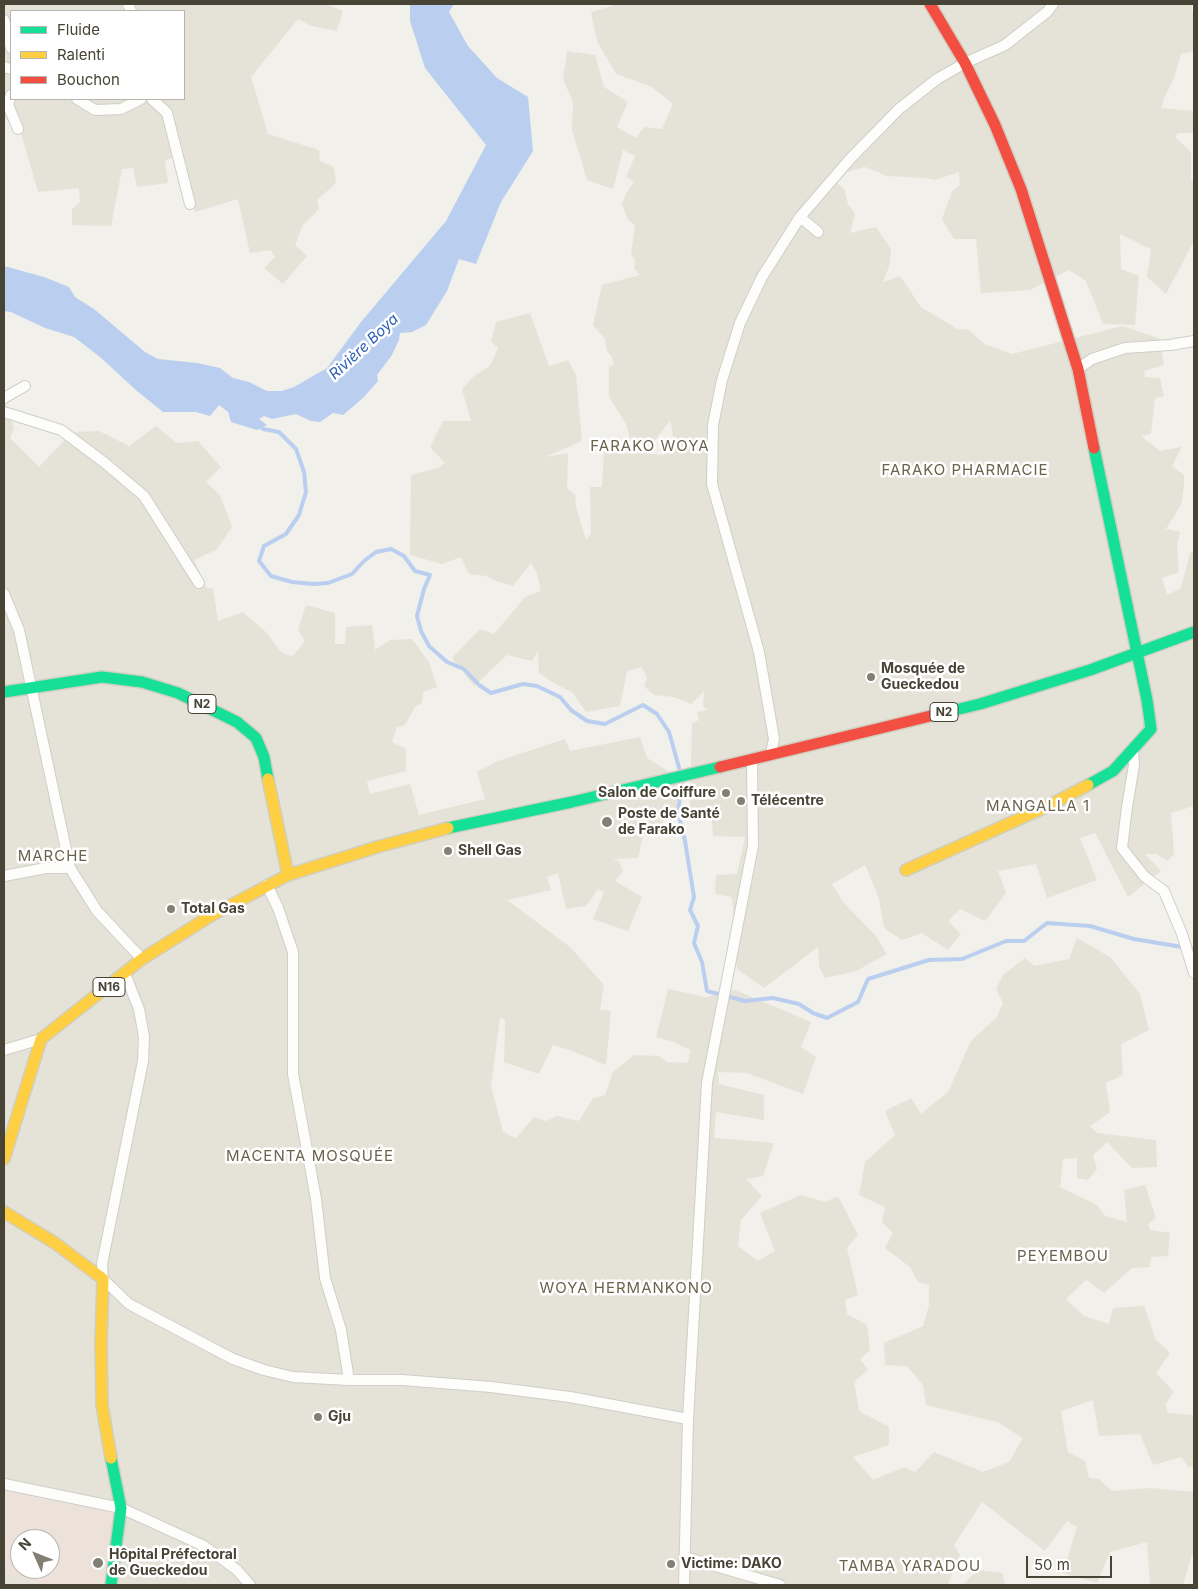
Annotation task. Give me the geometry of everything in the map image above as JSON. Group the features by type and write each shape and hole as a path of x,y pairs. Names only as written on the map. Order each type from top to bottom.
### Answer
{"main road":[{"path":"906,870 1050,805 1113,771 1150,729 1147,700 1078,369 1022,189 995,125 965,63 930,4"},
{"name":"N2","path":"4,692 102,677 142,682 178,693 237,722 256,738 264,757 288,874 377,847 467,823 572,802 980,704 1090,670 1194,632"},
{"name":"N16","path":"41,1039 142,959 212,915 288,874"},
{"path":"4,1159 41,1039"},
{"path":"4,1212 55,1243 103,1279 102,1405 122,1508 111,1585"}],"street":[{"path":"772,754 774,739 759,652 712,484 713,424 722,380 740,323 762,277 800,217 850,159 899,110 937,79 965,63 1005,45 1047,12 1053,4"},
{"path":"4,20 10,44"},
{"path":"10,98 8,105 18,129"},
{"path":"79,100 95,110 121,109 139,100"},
{"path":"153,100 167,113 190,204"},
{"path":"800,217 818,232"},
{"path":"1078,369 1092,359 1125,348 1170,345 1194,341"},
{"path":"4,398 25,386"},
{"path":"4,412 61,430 105,463 144,496 199,583"},
{"path":"4,594 19,630 70,868 97,911 142,959"},
{"path":"1133,750 1134,764 1126,808 1122,848 1144,876 1164,891 1182,934 1194,973"},
{"path":"684,1585 688,1418 707,1083 753,846 752,760"},
{"path":"4,876 46,868 70,868"},
{"path":"267,885 278,908 293,952 293,1074 316,1199 325,1278 341,1330 350,1380"},
{"path":"125,974 139,1009 144,1037 143,1061 102,1264 103,1279 129,1304 234,1359 264,1370 293,1377 402,1380 492,1387 570,1397 688,1418"},
{"path":"4,1050 41,1039"},
{"path":"4,1484 122,1508 204,1546 237,1570 250,1585"},
{"path":"685,1557 780,1585"}],"shaded area":[{"path":"4,4 326,4 343,11 337,31 311,26 298,19 251,77 268,134 319,150 320,161 334,167 336,183 317,200 319,209 303,225 295,245 307,256 283,284 264,268 275,257 271,250 250,253 238,199 195,212 182,156 165,160 168,183 137,187 133,168 122,169 111,226 72,225 72,209 80,202 79,188 38,192 18,123 4,119"},
{"path":"612,4 1191,4 1194,18 1194,51 1181,54 1173,81 1161,108 1194,111 1194,133 1177,133 1176,138 1191,152 1191,181 1194,182 1194,241 1166,294 1147,277 1151,249 1120,234 1121,269 1139,276 1135,325 1103,324 1086,281 1069,270 1030,290 981,293 976,239 954,239 942,219 952,191 960,185 959,172 935,180 887,176 865,167 830,177 844,189 848,204 855,214 850,233 876,227 891,249 890,264 883,282 900,276 921,307 959,330 968,329 984,344 1012,354 1123,326 1160,339 1164,365 1144,371 1145,377 1160,378 1164,396 1155,398 1151,434 1141,436 1160,451 1182,447 1172,466 1184,475 1181,505 1166,529 1180,532 1177,547 1179,572 1162,578 1167,595 1181,588 1190,553 1194,551 1194,806 1171,813 1174,854 1168,861 1156,854 1145,854 1161,871 1128,897 1095,833 1080,838 1097,880 1047,898 1036,864 998,871 1006,893 985,921 960,909 948,921 961,934 948,950 922,933 902,940 884,928 879,898 865,865 832,884 843,902 876,936 887,954 856,971 825,978 819,966 818,947 764,988 737,969 732,897 715,894 716,875 737,874 745,837 713,836 711,807 703,816 690,811 692,723 699,720 697,712 707,710 703,706 704,691 691,704 674,697 654,695 644,686 647,678 642,667 627,671 620,706 586,712 573,693 539,673 538,651 532,661 507,655 474,686 452,658 480,629 494,634 525,597 541,591 537,573 531,563 513,586 486,576 469,574 461,557 442,564 410,555 411,475 438,468 445,463 430,447 443,421 471,421 462,389 474,376 490,366 498,348 491,341 496,322 530,313 549,366 568,360 576,375 582,441 545,457 568,453 567,488 575,495 576,507 586,540 591,533 590,487 602,487 604,451 627,454 630,446 651,454 664,455 662,445 674,440 670,421 654,441 631,441 626,424 609,397 609,367 614,364 611,355 607,352 605,339 593,325 602,285 640,275 634,268 635,261 631,254 635,225 628,220 622,204 634,181 626,177 635,156 623,150 613,189 587,180 572,130 573,102 563,79 567,51 595,55 604,87 628,102 617,127 636,138 644,127 662,129 673,104 652,87 616,74 597,41 591,12 612,6"},
{"path":"4,397 14,428 10,438 39,467 72,432 99,431 129,446 156,426 177,443 198,441 221,467 206,482 220,495 232,527 216,550 194,560 207,588 213,588 218,621 243,612 266,632 282,653 293,656 305,641 298,630 306,605 335,613 335,644 345,644 346,627 372,625 375,650 390,640 412,639 429,662 437,687 423,692 422,703 415,707 405,725 397,727 392,742 406,749 406,771 367,781 370,794 410,784 419,815 485,799 477,772 498,761 565,739 570,751 640,737 647,758 676,776 678,791 676,810 662,823 643,836 638,858 612,859 619,861 623,871 615,881 642,897 628,931 593,919 604,892 598,889 586,906 566,909 558,873 547,877 551,890 507,900 570,947 604,985 600,1010 611,1011 606,1065 553,1045 539,1074 504,1062 505,1019 500,1018 491,1086 503,1132 516,1138 534,1117 546,1121 557,1116 579,1121 593,1098 605,1095 613,1072 634,1055 659,1056 667,1062 688,1063 690,1050 671,1041 656,1037 668,989 706,997 735,990 811,1022 801,1047 816,1057 803,1094 747,1073 718,1072 719,1084 764,1095 764,1120 716,1112 714,1138 774,1143 763,1176 746,1179 762,1196 741,1220 738,1246 758,1261 775,1251 760,1213 801,1195 825,1202 838,1196 858,1235 847,1248 858,1295 845,1300 847,1314 867,1325 870,1350 860,1359 868,1370 854,1382 859,1411 889,1427 889,1445 853,1457 873,1480 904,1467 915,1472 934,1452 983,1472 1009,1462 1023,1438 997,1422 926,1405 923,1385 907,1366 885,1365 884,1343 923,1326 929,1305 929,1285 918,1282 910,1267 885,1248 893,1233 882,1222 885,1207 859,1195 865,1162 895,1135 885,1111 911,1098 921,1114 948,1092 971,1041 997,1017 1003,1003 996,989 1003,975 1025,958 1034,966 1069,959 1077,938 1110,957 1140,994 1149,1030 1121,1044 1123,1075 1106,1083 1110,1112 1090,1126 1097,1133 1156,1140 1157,1167 1132,1168 1107,1142 1093,1155 1097,1169 1088,1180 1077,1178 1077,1158 1063,1159 1060,1187 1097,1205 1105,1216 1127,1222 1124,1190 1145,1185 1156,1218 1148,1224 1150,1230 1170,1233 1168,1256 1151,1257 1150,1267 1132,1268 1104,1293 1086,1280 1066,1299 1084,1316 1109,1324 1113,1308 1144,1306 1156,1340 1170,1353 1156,1373 1174,1392 1165,1405 1168,1413 1194,1415 1194,1466 1188,1467 1181,1457 1153,1465 1140,1434 1099,1436 1093,1400 1061,1411 1068,1452 1085,1461 1089,1478 1099,1479 1112,1491 1151,1488 1194,1492 1194,1555 1191,1557 1183,1585 1150,1585 1147,1542 1110,1552 1097,1583 1063,1573 1077,1527 1067,1521 1045,1551 982,1502 954,1545 960,1555 948,1583 954,1585 4,1585"},
{"path":"4,1484 121,1508 111,1585 43,1585 24,1579 60,1579 60,1529 10,1529 10,1575 4,1573"},
{"path":"978,1570 1003,1573 1005,1585 962,1585"}],"water":[{"name":"Rivière Boya","path":"410,4 454,4 449,12 468,46 497,78 528,97 533,151 501,202 476,264 459,259 447,291 426,325 412,332 400,333 392,355 377,375 378,381 363,398 343,415 333,413 320,422 311,421 296,414 272,419 264,416 259,419 267,425 257,430 231,422 228,412 219,405 210,416 196,412 163,412 74,337 45,328 11,312 4,311 4,266 44,277 69,287 75,297 94,309 145,352 158,359 197,363 220,368 233,378 249,382 267,391 282,391 294,387 327,368 361,322 446,221 486,145 425,68 410,21"}],"waterway":[{"path":"259,426 263,429 279,432 296,449 304,472 306,492 299,515 286,534 264,546 259,561 271,576 292,582 328,583 352,574 376,552 391,549 404,556 415,571 430,575 417,616 421,631 429,646 447,662 464,669 479,685 491,693 523,684 537,686 560,697 571,710 587,721 605,724 643,705 657,714 669,732 680,771"},
{"path":"682,781 678,812 685,841 694,897 690,910 698,926 694,943 702,962 707,991 745,1001 773,998 799,1004 813,1013 827,1018 858,1002 868,979 929,960 962,959 1006,941 1024,941 1047,923 1090,926 1134,939 1194,949"}],"traffic: fast":[{"path":"1088,785 1113,771 1151,729 1147,700 1094,448"},
{"path":"951,711 1090,670 1194,632"},
{"path":"4,692 102,677 142,682 178,693 237,722 256,738 264,757 268,779"},
{"path":"448,828 572,802 720,767"},
{"path":"111,1458 121,1508 111,1585"}],"traffic: slow":[{"path":"268,779 288,875 377,847 448,828"},
{"path":"906,870 1050,805 1088,785"},
{"path":"4,1159 41,1039 142,959 212,915 288,875"},
{"path":"4,1212 55,1243 103,1279 102,1405 111,1458"}],"traffic: jam":[{"path":"930,4 965,63 995,125 1021,189 1078,369 1094,448"},
{"path":"720,767 951,711"}],"place":[{"name":"Mosquée de Gueckedou","path":"871,677"},
{"name":"Salon de Coiffure","path":"726,793"},
{"name":"Télécentre","path":"741,801"},
{"name":"Poste de Santé de Farako","path":"607,822"},
{"name":"Shell Gas","path":"448,851"},
{"name":"Total Gas","path":"171,909"},
{"name":"Gju","path":"318,1417"},
{"name":"Hôpital Préfectoral de Gueckedou","path":"98,1563"},
{"name":"Victime: DAKO","path":"671,1564"}],"district":[{"name":"FARAKO WOYA","path":"650,446"},
{"name":"FARAKO PHARMACIE","path":"965,470"},
{"name":"MANGALLA 1","path":"1038,806"},
{"name":"MARCHE","path":"53,856"},
{"name":"MACENTA MOSQUÉE","path":"310,1156"},
{"name":"PEYEMBOU","path":"1063,1256"},
{"name":"WOYA HERMANKONO","path":"626,1288"},
{"name":"TAMBA YARADOU","path":"910,1566"}]}
